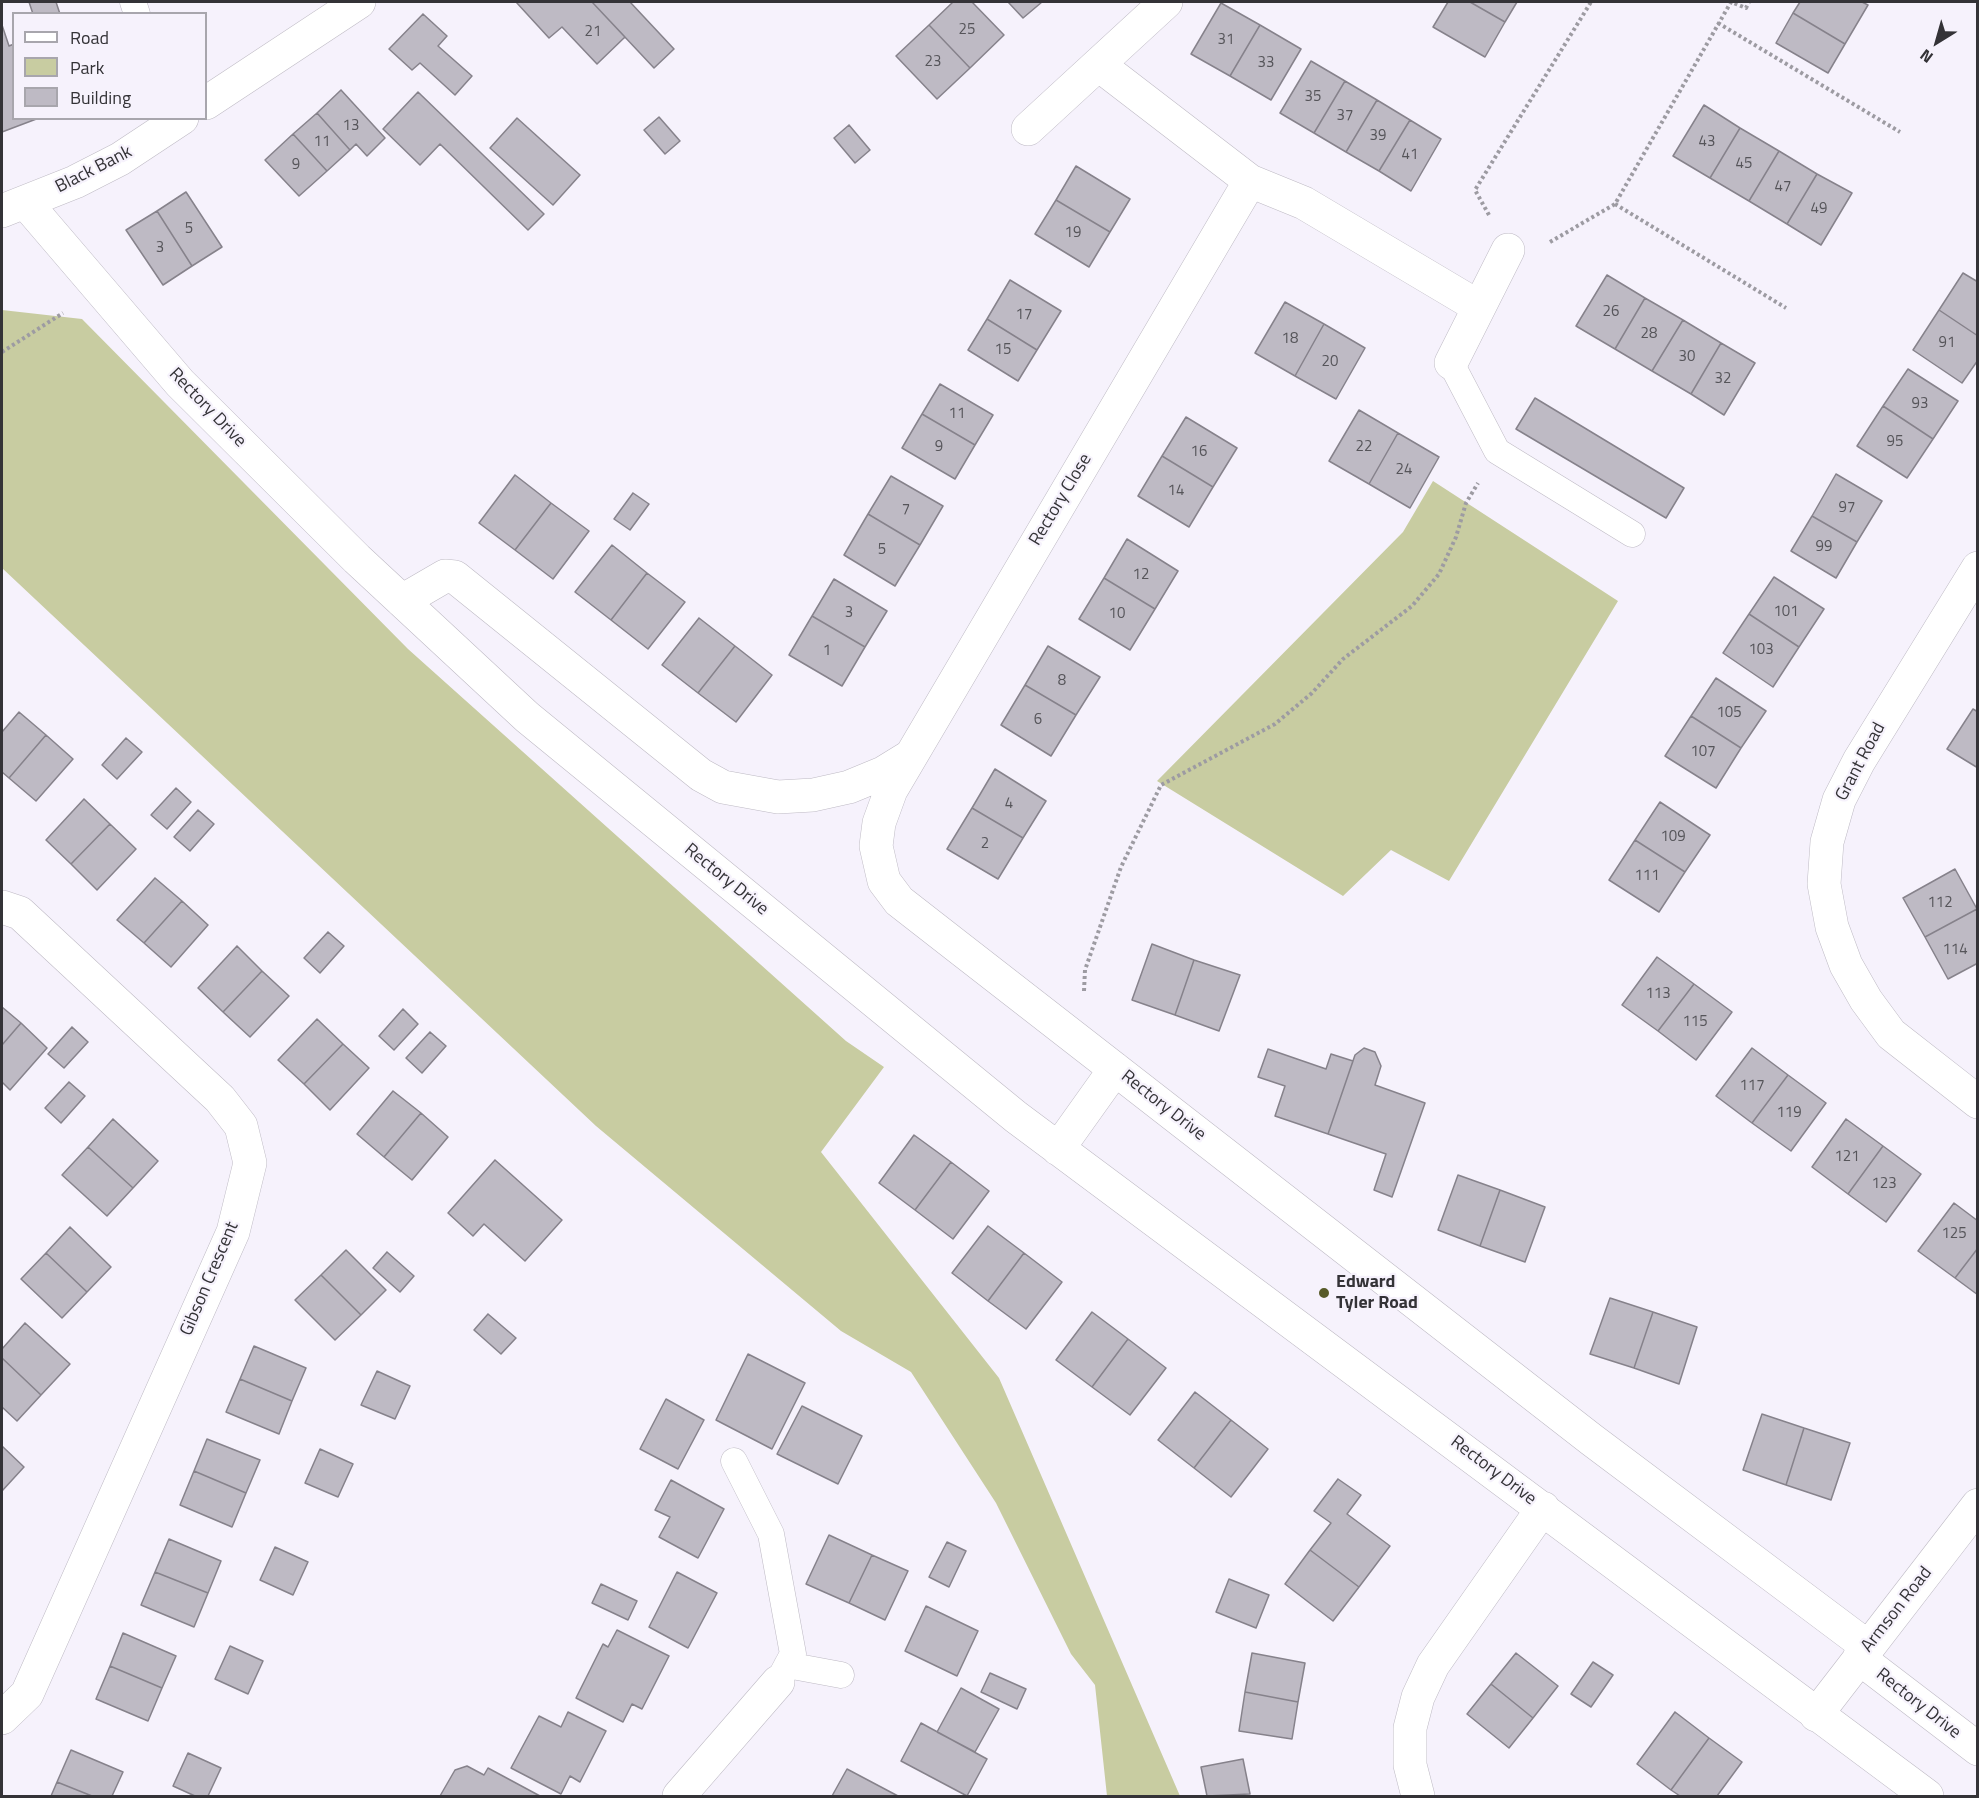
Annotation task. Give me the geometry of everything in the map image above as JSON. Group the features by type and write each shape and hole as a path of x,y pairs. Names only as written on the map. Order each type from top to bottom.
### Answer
{"street":[{"path":"207,102 359,2"},
{"path":"1028,129 1166,2"},
{"path":"1099,65 1250,181 1304,203 1479,307"},
{"name":"Black Bank","path":"14,207 75,182 120,159 176,120"},
{"name":"Rectory Close","path":"879,823 891,790 1250,181"},
{"name":"Rectory Drive","path":"14,207 180,382 402,601 527,717 1058,1149 1543,1508 1927,1797"},
{"path":"1451,363 1508,250"},
{"name":"Grant Road","path":"1977,568 1859,760 1839,800 1827,842 1824,884 1833,927 1846,965 1866,1000 1891,1034 1977,1102"},
{"path":"402,601 445,576 455,577 701,775 723,787 778,797 813,795 849,787 884,772 911,756"},
{"name":"Rectory Drive","path":"879,823 876,846 879,866 884,881 900,901 1864,1652 1977,1749"},
{"name":"Gibson Crescent","path":"2,907 20,913 220,1099 241,1126 250,1163 233,1232 27,1694 2,1718"},
{"name":"Rectory Drive","path":"1058,1149 1115,1069"},
{"name":"Armson Road","path":"1816,1714 1977,1505"},
{"path":"1418,1797 1410,1766 1410,1728 1418,1697 1433,1665 1543,1508"},
{"path":"684,1795 783,1674"}],"lane":[{"path":"1451,363 1497,451 1632,534"},
{"path":"734,1461 771,1534 793,1654 783,1674 842,1675"}],"path":[{"path":"1591,2 1475,190 1508,250 1540,248 1615,204 1731,2 1746,8 1749,2"},
{"path":"1718,23 1900,132"},
{"path":"1615,204 1786,308"},
{"path":"2,352 27,337"},
{"path":"1081,1042 1085,970 1120,867 1161,785 1275,724 1312,693 1343,659 1412,606 1439,574 1456,537 1466,503 1497,451"}],"green space":[{"path":"2,310 82,319 408,649 846,1041 884,1067 821,1152 999,1378 1180,1796 1107,1796 1095,1685 1071,1654 996,1503 911,1372 841,1331 596,1126 2,568"},
{"path":"1433,481 1618,601 1449,881 1391,850 1343,896 1157,781 1403,532"}],"building":[{"path":"29,2 56,2 59,12 32,12"},
{"path":"516,2 592,2 625,37 597,64 562,27 549,38"},
{"path":"592,2 630,2 674,49 654,68"},
{"path":"953,2 972,2 1004,35 970,68 929,25"},
{"path":"1008,2 1042,2 1023,18"},
{"path":"1448,2 1470,2 1505,22 1485,57 1433,27"},
{"path":"1470,2 1517,2 1505,22"},
{"path":"1800,2 1862,2 1868,5 1845,44 1793,13"},
{"path":"1221,3 1260,25 1230,76 1191,54"},
{"path":"1793,13 1845,44 1828,73 1776,43"},
{"path":"423,14 447,36 438,46 472,76 455,95 420,63 412,70 389,49"},
{"path":"2,25 9,46 12,45 12,120 34,120 2,132"},
{"path":"929,25 970,68 937,99 896,56"},
{"path":"1260,25 1301,49 1271,100 1230,76"},
{"path":"1311,61 1345,81 1314,133 1280,113"},
{"path":"1345,81 1377,100 1346,152 1314,133"},
{"path":"341,90 385,138 367,156 356,144 350,150 317,113"},
{"path":"418,92 544,214 528,230 440,144 420,165 383,129"},
{"path":"1377,100 1410,120 1379,171 1346,152"},
{"path":"1704,105 1740,128 1710,178 1673,156"},
{"path":"317,113 350,150 327,171 293,134"},
{"path":"659,117 680,141 665,154 644,130"},
{"path":"517,118 580,175 553,205 490,148"},
{"path":"1410,120 1441,139 1411,191 1379,171"},
{"path":"849,125 870,150 855,163 834,138"},
{"path":"1740,128 1779,151 1749,201 1710,178"},
{"path":"293,134 327,171 299,196 265,160"},
{"path":"1779,151 1817,174 1787,224 1749,201"},
{"path":"1076,166 1130,199 1110,232 1056,200"},
{"path":"1817,174 1852,193 1821,245 1787,224"},
{"path":"186,192 222,247 192,266 157,211"},
{"path":"1056,200 1110,232 1089,267 1035,234"},
{"path":"157,211 192,266 163,285 126,230"},
{"path":"1963,273 1978,282 1978,336 1939,310"},
{"path":"1607,275 1645,298 1615,349 1576,326"},
{"path":"1010,280 1061,311 1037,350 987,319"},
{"path":"1645,298 1683,320 1652,371 1615,349"},
{"path":"1285,302 1324,324 1295,376 1255,353"},
{"path":"1939,310 1978,336 1978,360 1962,383 1913,350"},
{"path":"987,319 1037,350 1018,381 968,350"},
{"path":"1683,320 1721,343 1691,394 1652,371"},
{"path":"1324,324 1365,348 1336,399 1295,376"},
{"path":"1721,343 1755,363 1724,415 1691,394"},
{"path":"1908,369 1958,401 1933,439 1883,406"},
{"path":"940,384 993,415 975,445 922,414"},
{"path":"1535,398 1684,488 1666,518 1516,429"},
{"path":"1883,406 1933,439 1907,478 1857,446"},
{"path":"1359,410 1398,433 1369,484 1329,461"},
{"path":"922,414 975,445 955,479 902,448"},
{"path":"1186,417 1237,448 1213,487 1162,456"},
{"path":"1398,433 1439,457 1410,508 1369,484"},
{"path":"1162,456 1213,487 1189,527 1138,496"},
{"path":"1836,474 1882,501 1857,542 1812,516"},
{"path":"515,475 551,503 515,550 479,523"},
{"path":"891,476 943,506 920,545 868,514"},
{"path":"633,493 649,504 630,530 614,519"},
{"path":"551,503 589,531 553,579 515,550"},
{"path":"868,514 920,545 895,586 844,555"},
{"path":"1812,516 1857,542 1836,578 1791,551"},
{"path":"1127,539 1178,571 1155,609 1104,578"},
{"path":"612,545 647,573 611,620 575,592"},
{"path":"647,573 685,602 648,649 611,620"},
{"path":"1774,577 1824,609 1799,647 1749,614"},
{"path":"1104,578 1155,609 1130,650 1079,619"},
{"path":"834,579 887,611 865,647 812,616"},
{"path":"1749,614 1799,647 1773,687 1723,653"},
{"path":"812,616 865,647 842,686 789,655"},
{"path":"699,618 735,646 698,693 662,665"},
{"path":"735,646 772,675 736,722 698,693"},
{"path":"1048,646 1100,677 1076,715 1025,685"},
{"path":"1716,678 1766,711 1741,748 1691,716"},
{"path":"1025,685 1076,715 1051,756 1001,725"},
{"path":"1973,709 1978,712 1978,768 1947,749"},
{"path":"19,712 46,735 9,778 2,772 2,732"},
{"path":"1691,716 1741,748 1716,788 1665,756"},
{"path":"46,735 73,759 36,801 9,778"},
{"path":"126,738 142,752 117,779 102,765"},
{"path":"995,769 1046,801 1023,838 972,808"},
{"path":"176,788 191,802 167,829 151,815"},
{"path":"84,799 110,824 71,864 46,840"},
{"path":"1660,802 1710,835 1685,872 1635,840"},
{"path":"972,808 1023,838 998,879 947,849"},
{"path":"198,810 214,824 190,851 174,837"},
{"path":"110,824 136,849 97,890 71,864"},
{"path":"1635,840 1685,872 1659,912 1609,880"},
{"path":"1955,869 1977,909 1925,937 1903,898"},
{"path":"155,878 182,901 144,943 117,920"},
{"path":"182,901 208,925 171,967 144,943"},
{"path":"1977,909 1978,963 1948,979 1925,937"},
{"path":"328,932 344,946 320,973 304,958"},
{"path":"1152,944 1194,960 1175,1015 1132,1000"},
{"path":"237,946 262,971 223,1012 198,988"},
{"path":"1657,957 1694,984 1658,1031 1622,1005"},
{"path":"1194,960 1240,975 1219,1031 1175,1015"},
{"path":"262,971 289,996 250,1037 223,1012"},
{"path":"1694,984 1732,1012 1696,1060 1658,1031"},
{"path":"2,1007 21,1023 2,1045"},
{"path":"403,1009 418,1024 394,1050 379,1036"},
{"path":"317,1019 343,1044 304,1084 278,1060"},
{"path":"21,1023 47,1048 10,1090 2,1082 2,1045"},
{"path":"72,1027 88,1042 64,1068 48,1054"},
{"path":"430,1032 446,1046 422,1073 406,1058"},
{"path":"343,1044 369,1068 330,1110 304,1084"},
{"path":"1364,1048 1375,1052 1381,1066 1375,1085 1425,1103 1392,1197 1374,1190 1386,1154 1328,1134 1355,1055"},
{"path":"1752,1048 1788,1075 1752,1123 1716,1096"},
{"path":"1268,1049 1326,1069 1331,1054 1353,1061 1328,1134 1275,1116 1285,1086 1258,1077"},
{"path":"1788,1075 1826,1103 1791,1151 1752,1123"},
{"path":"69,1082 85,1096 61,1123 45,1108"},
{"path":"393,1091 421,1113 384,1157 357,1134"},
{"path":"421,1113 448,1137 412,1180 384,1157"},
{"path":"113,1119 158,1161 133,1188 88,1147"},
{"path":"1846,1119 1883,1146 1848,1194 1812,1167"},
{"path":"914,1135 951,1162 915,1210 879,1183"},
{"path":"1883,1146 1921,1174 1886,1222 1848,1194"},
{"path":"88,1147 133,1188 107,1216 62,1175"},
{"path":"495,1160 562,1220 525,1261 484,1224 473,1236 448,1213"},
{"path":"951,1162 989,1191 953,1239 915,1210"},
{"path":"1458,1175 1500,1190 1480,1246 1438,1230"},
{"path":"1500,1190 1545,1207 1525,1262 1480,1246"},
{"path":"1954,1203 1978,1221 1978,1248 1955,1278 1918,1251"},
{"path":"988,1226 1024,1253 988,1301 952,1273"},
{"path":"70,1227 111,1267 87,1292 46,1253"},
{"path":"1978,1248 1978,1295 1955,1278"},
{"path":"346,1250 386,1290 361,1315 321,1275"},
{"path":"387,1252 414,1276 400,1292 373,1268"},
{"path":"46,1253 87,1292 62,1318 21,1279"},
{"path":"1024,1253 1062,1282 1026,1329 988,1301"},
{"path":"321,1275 361,1315 335,1340 295,1300"},
{"path":"1610,1298 1653,1312 1634,1368 1590,1354"},
{"path":"1092,1312 1128,1339 1092,1387 1056,1360"},
{"path":"1653,1312 1697,1327 1679,1384 1634,1368"},
{"path":"488,1314 516,1338 501,1354 474,1330"},
{"path":"25,1323 70,1364 41,1395 2,1358 2,1349"},
{"path":"1128,1339 1166,1368 1130,1415 1092,1387"},
{"path":"254,1346 306,1368 292,1401 240,1379"},
{"path":"748,1354 805,1383 772,1449 716,1420"},
{"path":"2,1358 41,1395 17,1421 2,1407"},
{"path":"377,1371 410,1386 395,1419 361,1405"},
{"path":"240,1379 292,1401 279,1434 226,1412"},
{"path":"1195,1392 1231,1420 1194,1468 1158,1440"},
{"path":"666,1399 704,1420 678,1469 640,1449"},
{"path":"802,1406 862,1436 838,1484 777,1454"},
{"path":"1762,1414 1804,1428 1786,1485 1743,1470"},
{"path":"1231,1420 1268,1449 1231,1497 1194,1468"},
{"path":"1804,1428 1850,1443 1831,1500 1786,1485"},
{"path":"207,1439 260,1460 246,1493 194,1471"},
{"path":"2,1446 24,1467 2,1491"},
{"path":"320,1449 353,1464 338,1497 305,1483"},
{"path":"194,1471 246,1493 232,1527 180,1505"},
{"path":"1338,1479 1361,1495 1347,1514 1390,1546 1359,1587 1310,1550 1331,1523 1314,1511"},
{"path":"671,1480 724,1509 698,1558 659,1537 670,1517 655,1510"},
{"path":"829,1535 872,1555 849,1603 806,1584"},
{"path":"169,1539 221,1561 208,1593 155,1572"},
{"path":"947,1542 966,1551 949,1587 929,1577"},
{"path":"275,1547 308,1562 293,1595 260,1580"},
{"path":"1310,1550 1359,1587 1333,1621 1285,1584"},
{"path":"872,1555 908,1571 885,1620 849,1603"},
{"path":"155,1572 208,1593 194,1627 141,1605"},
{"path":"677,1572 717,1593 688,1648 649,1627"},
{"path":"1229,1579 1269,1595 1256,1628 1216,1612"},
{"path":"601,1584 637,1601 628,1620 592,1603"},
{"path":"926,1606 978,1631 957,1676 905,1651"},
{"path":"617,1630 669,1656 642,1709 632,1704 623,1722 576,1698 603,1644 608,1647"},
{"path":"123,1633 176,1656 162,1688 110,1666"},
{"path":"230,1646 263,1661 248,1694 215,1679"},
{"path":"1252,1653 1305,1663 1298,1702 1245,1692"},
{"path":"1516,1653 1558,1686 1533,1718 1491,1684"},
{"path":"1593,1662 1613,1675 1591,1707 1571,1694"},
{"path":"110,1666 162,1688 148,1721 96,1699"},
{"path":"990,1673 1026,1689 1017,1709 981,1692"},
{"path":"1491,1684 1533,1718 1509,1748 1467,1714"},
{"path":"961,1688 999,1709 975,1752 937,1732"},
{"path":"1245,1692 1298,1702 1292,1739 1239,1731"},
{"path":"568,1712 606,1731 580,1782 570,1776 561,1794 511,1768 539,1716 561,1727"},
{"path":"1675,1712 1709,1738 1671,1790 1637,1764"},
{"path":"921,1723 987,1759 967,1796 901,1761"},
{"path":"1709,1738 1742,1762 1717,1796 1680,1796 1671,1790"},
{"path":"71,1750 123,1772 112,1796 92,1796 57,1782"},
{"path":"188,1753 221,1768 208,1796 195,1796 173,1786"},
{"path":"1243,1759 1250,1794 1207,1796 1201,1767"},
{"path":"467,1766 484,1775 488,1768 540,1796 440,1796 455,1770"},
{"path":"847,1769 898,1796 832,1796"},
{"path":"57,1782 92,1796 51,1796"}],"place":[{"name":"Edward Tyler Road","path":"1324,1293"}]}
